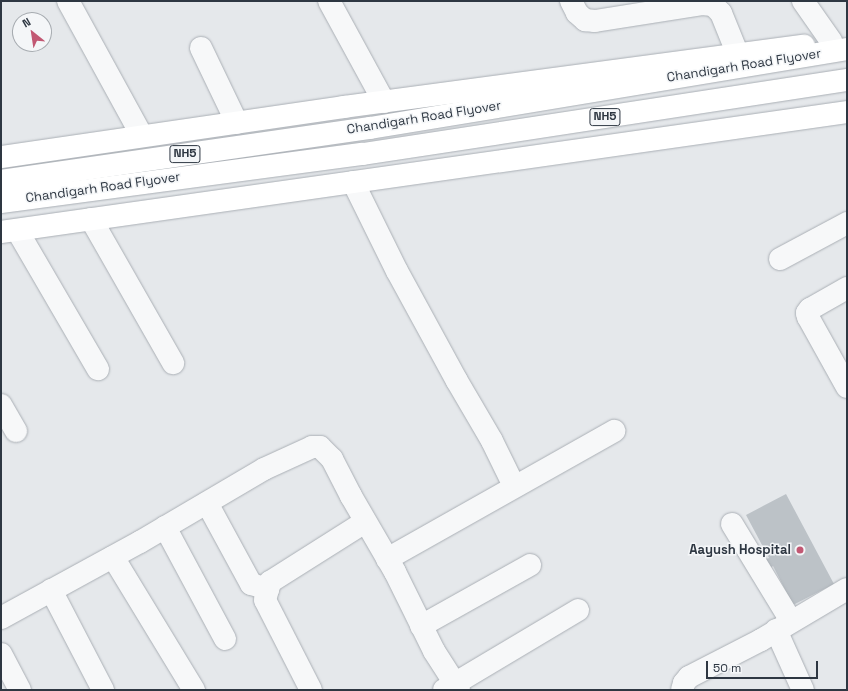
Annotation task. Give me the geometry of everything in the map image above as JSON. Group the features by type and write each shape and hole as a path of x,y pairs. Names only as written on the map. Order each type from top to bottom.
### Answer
{"main road":[{"path":"1,157 384,102 738,55 842,43"},
{"name":"Chandigarh Road Flyover","path":"1,181 378,126 842,43"},
{"name":"Chandigarh Road Flyover","path":"1,202 364,154 847,80"},
{"path":"9,231 847,112"}],"street":[{"path":"68,1 142,136"},
{"path":"328,1 384,102"},
{"path":"571,1 577,13 586,20 595,21 702,4 713,5 721,13 738,55"},
{"path":"803,1 842,43"},
{"path":"201,48 237,123"},
{"path":"353,182 397,271 457,381 492,441 514,486"},
{"path":"91,219 173,363"},
{"path":"780,259 847,223"},
{"path":"9,231 98,369"},
{"path":"845,380 807,313 810,309 847,288"},
{"path":"1,405 16,431"},
{"path":"387,559 420,542 514,486 614,431"},
{"path":"1,618 113,557 264,469 312,447 320,447 332,459 365,522 387,559 452,688 578,610"},
{"path":"207,503 251,584 268,588"},
{"path":"311,690 265,600 268,588 270,582 365,522"},
{"path":"732,524 783,625 803,690"},
{"path":"165,527 225,639"},
{"path":"113,557 194,690"},
{"path":"421,626 530,565"},
{"path":"682,690 684,683 690,677 761,640 783,625 847,589"},
{"path":"51,590 103,690"},
{"path":"1,654 20,690"}],"building":[{"path":"786,494 834,584 793,605 773,566 769,569 764,560 769,558 746,515"}],"place":[{"name":"Aayush Hospital","path":"800,550"}]}
